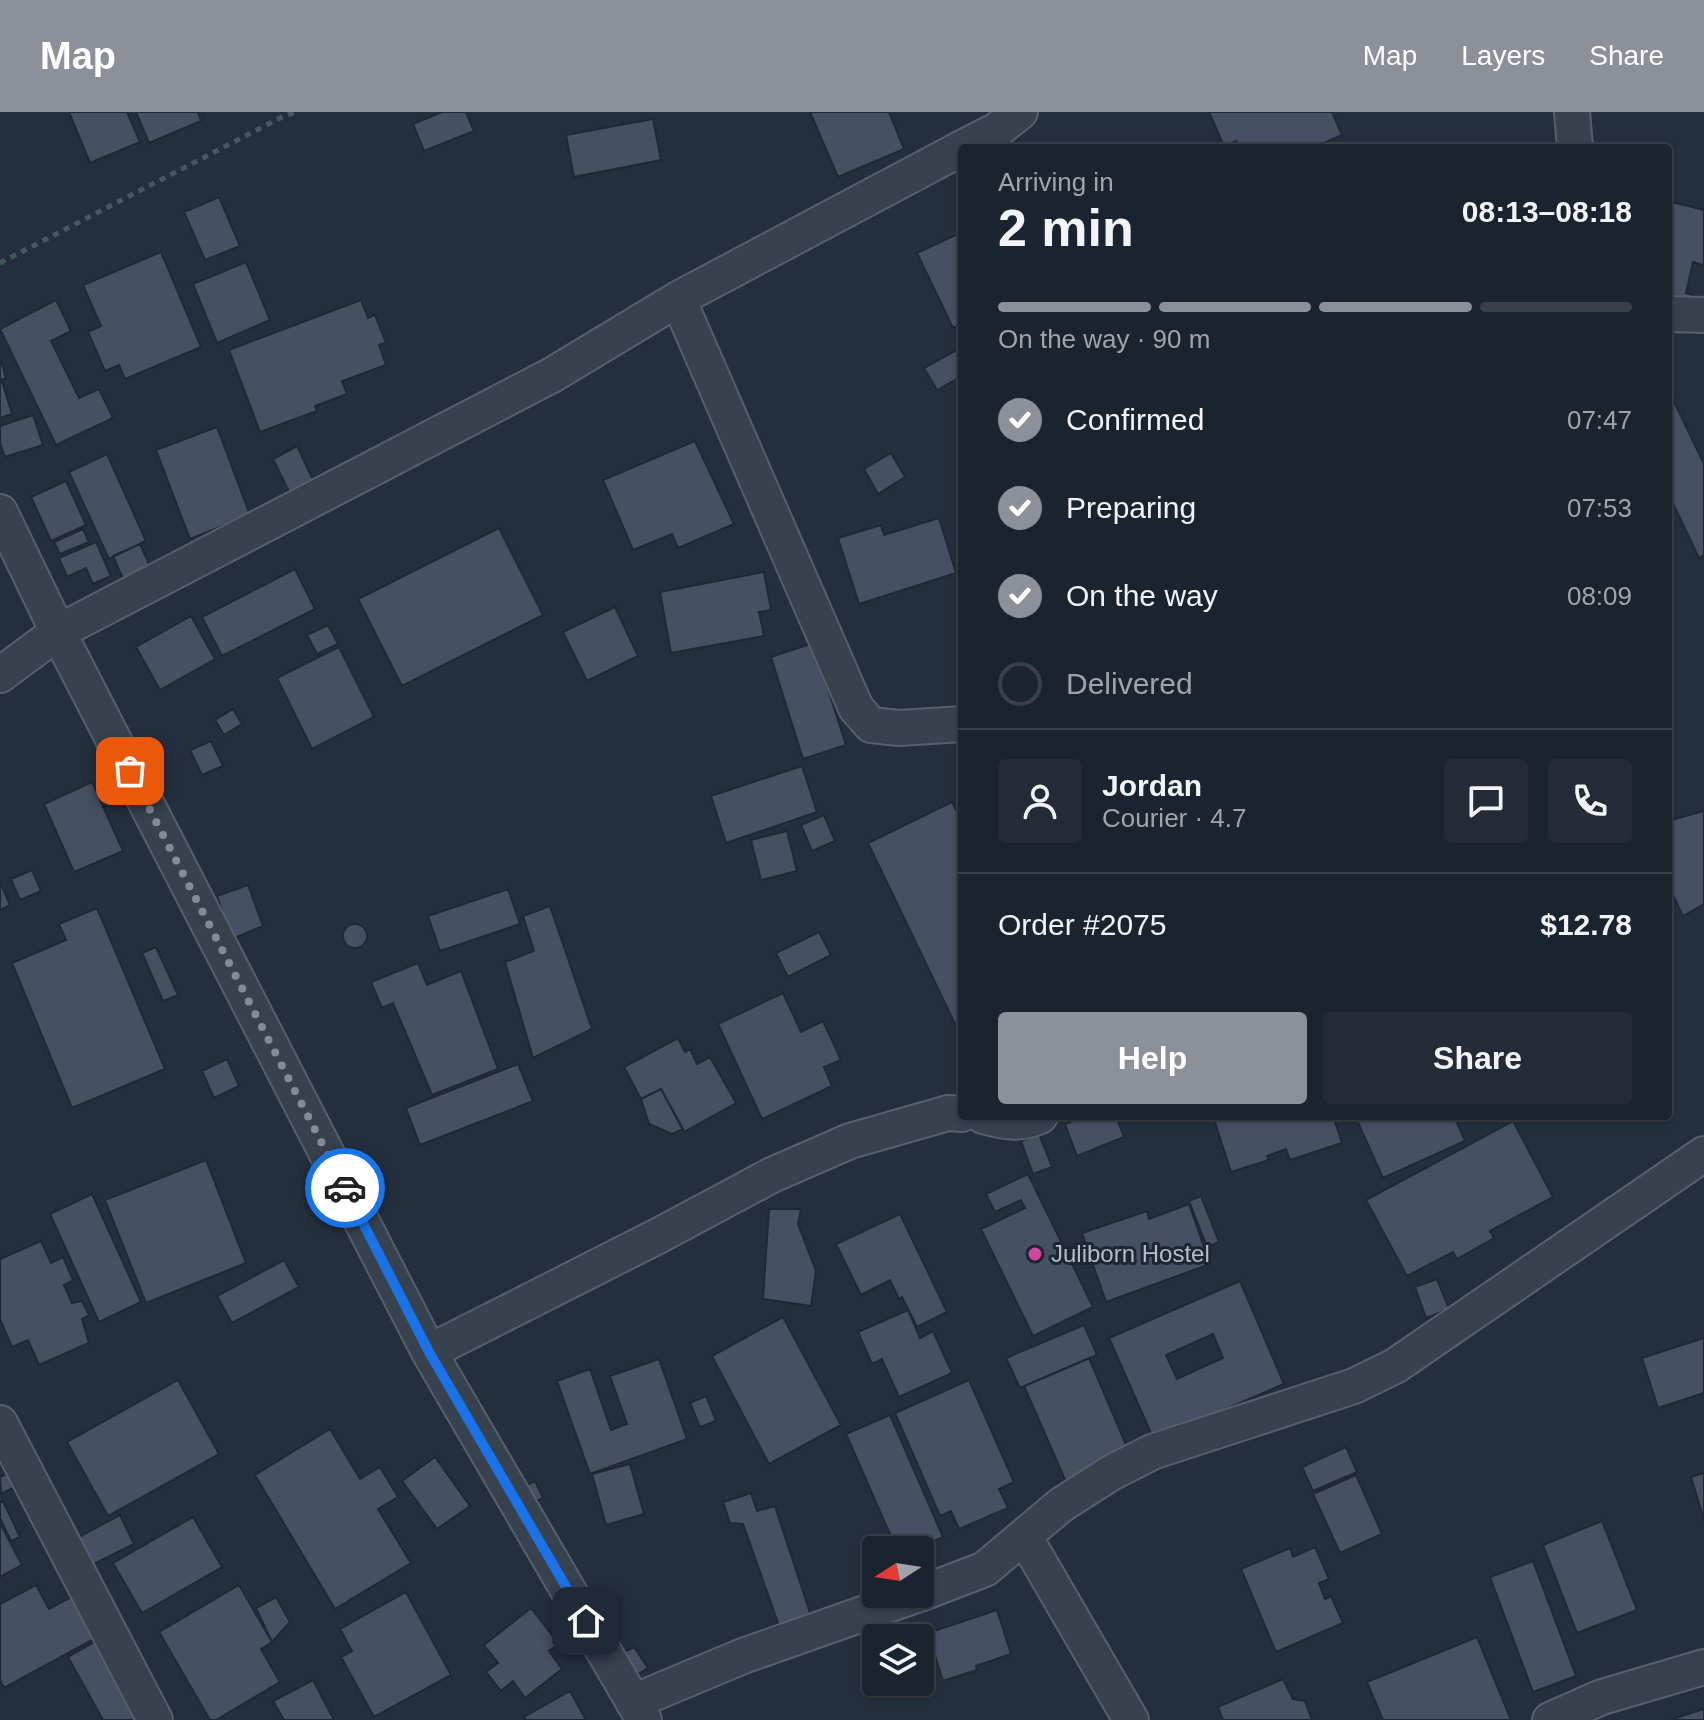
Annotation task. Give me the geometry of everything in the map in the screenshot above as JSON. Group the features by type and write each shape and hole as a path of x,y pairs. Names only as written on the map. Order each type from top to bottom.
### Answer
{"street":[{"path":"970,144 997,130 1020,112"},
{"path":"1572,112 1575,144"},
{"path":"0,675 58,632 552,375 678,299 958,150"},
{"path":"678,299 856,708 871,725 899,728 958,724"},
{"path":"1672,314 1704,315"},
{"path":"0,512 58,632 429,1352 639,1711 743,1656 879,1608"},
{"path":"429,1352 772,1175 850,1141 948,1113 958,1114"},
{"path":"998,1120 1013,1124 1030,1120"},
{"path":"934,1588 985,1569 1061,1505 1111,1473 1152,1452 1338,1392 1395,1366 1704,1154"},
{"path":"0,1423 155,1720"},
{"path":"1024,1536 1131,1720"},
{"path":"1550,1720 1602,1697 1704,1667"}],"path":[{"path":"0,263 296,112"}],"building":[{"path":"69,112 127,112 140,142 90,163"},
{"path":"136,112 198,112 201,121 149,143"},
{"path":"442,112 466,112 474,131 424,151 413,124"},
{"path":"810,112 889,112 904,149 838,177"},
{"path":"1209,112 1332,112 1342,135 1322,144 1237,144 1236,141 1223,144"},
{"path":"653,119 661,160 574,177 566,135"},
{"path":"219,197 240,246 205,260 184,212"},
{"path":"1672,202 1704,210 1704,263 1693,262 1686,293 1692,295 1689,306 1672,301"},
{"path":"958,234 958,326 953,328 917,253"},
{"path":"161,252 201,347 125,379 119,365 105,371 88,332 101,326 83,285"},
{"path":"246,262 270,320 217,343 193,284"},
{"path":"56,300 71,331 51,341 79,398 99,389 113,418 56,445 0,329"},
{"path":"361,300 368,318 375,315 386,343 379,345 386,365 342,381 347,394 315,406 317,411 260,432 229,350"},
{"path":"958,349 958,378 937,390 924,368"},
{"path":"0,357 6,378 0,380"},
{"path":"0,382 12,414 0,418"},
{"path":"1672,397 1704,464 1704,555 1699,558 1672,501"},
{"path":"33,415 43,445 5,457 0,443 0,426"},
{"path":"217,427 250,515 190,539 156,450"},
{"path":"695,441 734,524 678,548 672,534 633,550 603,480"},
{"path":"297,446 316,486 292,498 273,459"},
{"path":"891,453 905,477 878,494 864,469"},
{"path":"107,454 146,541 109,559 69,472"},
{"path":"66,481 86,525 51,541 31,497"},
{"path":"939,518 956,573 859,604 838,538 881,525 884,535"},
{"path":"499,528 543,615 402,686 358,599"},
{"path":"83,529 89,542 60,554 54,542"},
{"path":"96,542 111,576 93,584 86,568 67,577 59,558"},
{"path":"140,544 154,575 127,588 113,556"},
{"path":"295,569 315,609 222,656 202,617"},
{"path":"764,572 771,610 759,612 764,636 671,653 660,592"},
{"path":"615,607 638,656 587,681 563,632"},
{"path":"191,616 215,659 160,690 136,647"},
{"path":"328,625 338,644 317,654 307,635"},
{"path":"813,643 846,745 803,759 771,657"},
{"path":"339,647 374,717 312,749 277,678"},
{"path":"233,709 242,724 224,735 215,720"},
{"path":"211,741 223,766 202,775 190,750"},
{"path":"802,766 817,812 726,843 711,796"},
{"path":"92,782 123,851 74,872 44,804"},
{"path":"952,802 958,814 957,1028 868,843"},
{"path":"1704,811 1704,904 1683,916 1672,893 1672,820"},
{"path":"824,815 835,841 812,851 801,825"},
{"path":"787,831 797,871 761,880 751,840"},
{"path":"32,870 41,891 20,900 11,879"},
{"path":"0,882 10,905 0,910"},
{"path":"248,885 263,926 232,939 217,896"},
{"path":"508,889 520,924 440,951 428,916"},
{"path":"550,906 592,1029 533,1058 505,962 534,951 523,916"},
{"path":"97,908 165,1069 72,1108 12,963 66,940 59,924"},
{"path":"355,924 364,927 367,936 364,945 355,948 346,945 343,936 346,927"},
{"path":"819,932 831,955 788,977 776,953"},
{"path":"156,947 178,995 163,1001 142,953"},
{"path":"418,963 427,985 461,971 498,1069 432,1095 393,1003 382,1008 371,982"},
{"path":"783,993 801,1032 823,1021 841,1060 824,1067 832,1086 762,1119 718,1024"},
{"path":"678,1038 685,1052 690,1049 697,1064 710,1057 736,1103 684,1132 661,1089 641,1099 624,1067"},
{"path":"227,1059 239,1086 214,1098 202,1071"},
{"path":"518,1064 533,1101 420,1145 406,1108"},
{"path":"661,1089 683,1129 672,1134 649,1124 641,1099"},
{"path":"1076,1120 1118,1120 1124,1137 1077,1156 1065,1124"},
{"path":"1214,1120 1334,1120 1342,1143 1290,1160 1286,1149 1267,1156 1269,1160 1231,1172"},
{"path":"1357,1120 1456,1120 1465,1141 1383,1178"},
{"path":"1513,1121 1553,1197 1490,1231 1494,1238 1457,1259 1453,1252 1407,1276 1366,1200"},
{"path":"1039,1134 1052,1167 1033,1174 1021,1141"},
{"path":"206,1160 246,1263 146,1303 105,1200"},
{"path":"1028,1174 1093,1307 1033,1336 981,1229 1025,1208 1021,1200 995,1212 986,1194"},
{"path":"92,1194 141,1302 99,1322 50,1214"},
{"path":"1201,1196 1219,1242 1207,1247 1189,1201"},
{"path":"1189,1204 1210,1264 1106,1302 1082,1233 1147,1211 1149,1219"},
{"path":"769,1209 801,1209 798,1224 816,1271 811,1306 763,1299"},
{"path":"900,1214 947,1312 917,1327 890,1280 861,1295 836,1244"},
{"path":"41,1241 51,1263 63,1257 73,1280 64,1285 72,1303 82,1301 89,1315 82,1319 89,1343 39,1365 28,1340 12,1347 0,1319 0,1259"},
{"path":"284,1260 299,1287 232,1323 217,1296"},
{"path":"1437,1279 1449,1309 1426,1318 1415,1287"},
{"path":"1240,1281 1284,1384 1154,1440 1109,1338","holes":["1213,1334 1223,1358 1177,1379 1166,1355"]},
{"path":"908,1310 920,1338 933,1331 952,1373 899,1397 882,1359 872,1364 858,1332"},
{"path":"783,1317 841,1425 769,1464 712,1356"},
{"path":"1084,1325 1097,1355 1020,1388 1006,1358"},
{"path":"1704,1338 1704,1393 1658,1408 1642,1358"},
{"path":"1089,1358 1130,1454 1066,1482 1024,1386"},
{"path":"659,1359 687,1439 590,1474 557,1381 590,1369 611,1430 627,1424 610,1376"},
{"path":"178,1380 219,1454 108,1516 67,1442"},
{"path":"969,1380 1014,1482 999,1489 1008,1508 959,1529 951,1511 940,1516 895,1413"},
{"path":"706,1396 716,1421 700,1427 690,1403"},
{"path":"890,1415 943,1537 934,1541 934,1536 891,1536 846,1434"},
{"path":"330,1429 360,1479 380,1467 398,1497 378,1509 411,1563 335,1609 255,1475"},
{"path":"1346,1447 1357,1472 1313,1491 1302,1467"},
{"path":"435,1457 470,1506 437,1529 402,1481"},
{"path":"630,1464 644,1514 606,1525 592,1474"},
{"path":"10,1472 17,1486 1,1494 0,1477"},
{"path":"1704,1473 1704,1520 1691,1477"},
{"path":"1356,1475 1382,1534 1340,1553 1313,1494"},
{"path":"535,1481 543,1498 522,1508 514,1491"},
{"path":"751,1493 757,1511 775,1506 812,1619 783,1637 743,1524 730,1523 723,1502"},
{"path":"3,1501 20,1537 11,1541 0,1518 0,1503"},
{"path":"120,1515 134,1544 90,1566 77,1538"},
{"path":"193,1517 222,1567 142,1613 113,1563"},
{"path":"1602,1521 1637,1610 1577,1633 1543,1545"},
{"path":"0,1523 22,1565 0,1577"},
{"path":"1315,1547 1329,1579 1319,1583 1325,1599 1331,1596 1343,1623 1276,1652 1241,1569 1290,1548 1293,1557"},
{"path":"1533,1561 1576,1676 1533,1692 1490,1577"},
{"path":"36,1585 49,1609 71,1597 94,1639 4,1688 0,1680 0,1604"},
{"path":"239,1585 272,1642 261,1649 280,1682 216,1720 210,1720 159,1632"},
{"path":"406,1592 451,1675 374,1717 341,1657 352,1651 340,1629"},
{"path":"276,1597 290,1622 272,1642 256,1608"},
{"path":"531,1608 559,1644 549,1651 562,1669 525,1698 513,1681 501,1691 486,1672 498,1663 484,1645"},
{"path":"997,1610 1011,1654 943,1681 934,1652 934,1631"},
{"path":"1477,1637 1511,1720 1383,1720 1367,1682"},
{"path":"100,1639 144,1720 103,1720 68,1657"},
{"path":"634,1647 648,1668 631,1678 618,1655"},
{"path":"1283,1679 1293,1699 1305,1701 1312,1720 1223,1720 1218,1707"},
{"path":"313,1680 334,1720 284,1720 273,1701"},
{"path":"570,1691 586,1720 526,1720 524,1717"},
{"path":"1704,1709 1704,1720 1670,1720"}],"way so far":[{"path":"130,771 345,1188"}],"place":[{"name":"Juliborn Hostel","path":"1035,1254"}],"route":[{"path":"345,1188 429,1352 586,1621"}]}
